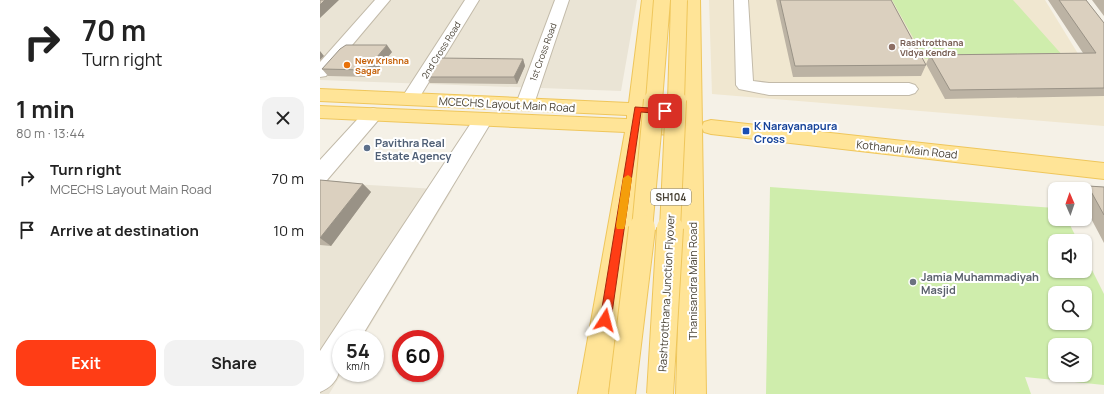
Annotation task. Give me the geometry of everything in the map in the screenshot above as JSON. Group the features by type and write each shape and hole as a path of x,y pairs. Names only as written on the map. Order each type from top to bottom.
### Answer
{"main road":[{"path":"593,394 631,159 649,0"},
{"name":"SH104","path":"622,394 646,197 662,0"},
{"name":"Rashtrotthana Junction Flyover","path":"660,394 673,178 680,0"},
{"name":"Thanisandra Main Road","path":"691,394 699,123 693,0"},
{"name":"MCECHS Layout Main Road","path":"320,96 525,104 636,117"},
{"name":"MCECHS Layout Main Road","path":"320,112 612,125 636,117"},
{"name":"Kothanur Main Road","path":"636,117 699,123 1104,171"},
{"path":"612,125 626,142 631,159"}],"street":[{"path":"320,72 382,0"},
{"name":"2nd Cross Road","path":"410,99 472,0"},
{"name":"1st Cross Road","path":"525,104 562,0"},
{"path":"741,0 745,84 769,89 909,90"},
{"path":"320,174 373,114"},
{"path":"350,330 484,119"},
{"path":"320,378 332,359"}],"shaded area":[{"path":"320,0 637,0 621,91 320,80"},
{"name":"Rashtrotthana Vidya Kendra","path":"709,0 1045,0 1104,96 1104,126 712,94"},
{"path":"320,182 452,190 367,330 332,330 332,382 336,382 329,394 320,394"}],"green space":[{"path":"892,0 1013,0 1064,57 925,59"},
{"name":"Jamia Muhammadiyah Masjid","path":"770,187 1048,207 1048,226 1070,226 1074,234 1048,234 1048,278 1092,278 1092,270 1104,294 1104,385 1074,382 1092,382 1092,338 1048,338 1048,379 1025,377 1031,394 766,394"}],"building":[{"path":"320,0 325,0 320,5"},
{"path":"780,0 891,0 926,65 795,66"},
{"path":"1059,0 1086,0 1104,23 1104,88 950,90 930,55 1096,53"},
{"path":"346,45 387,45 366,70 322,69 340,49"},
{"path":"437,58 523,59 514,77 425,77"},
{"path":"320,180 363,184 320,238"},
{"path":"1092,186 1104,187 1104,215 1092,193"}],"slow traffic":[{"path":"620,226 628,178"}],"place":[{"name":"Rashtrotthana Vidya Kendra","path":"892,47"},
{"name":"New Krishna Sagar","path":"347,65"},
{"name":"K Narayanapura Cross","path":"746,131"},
{"name":"Pavithra Real Estate Agency","path":"367,148"},
{"name":"Jamia Muhammadiyah Masjid","path":"913,282"}],"route":[{"path":"605,320 631,159 637,109 665,111"}]}
